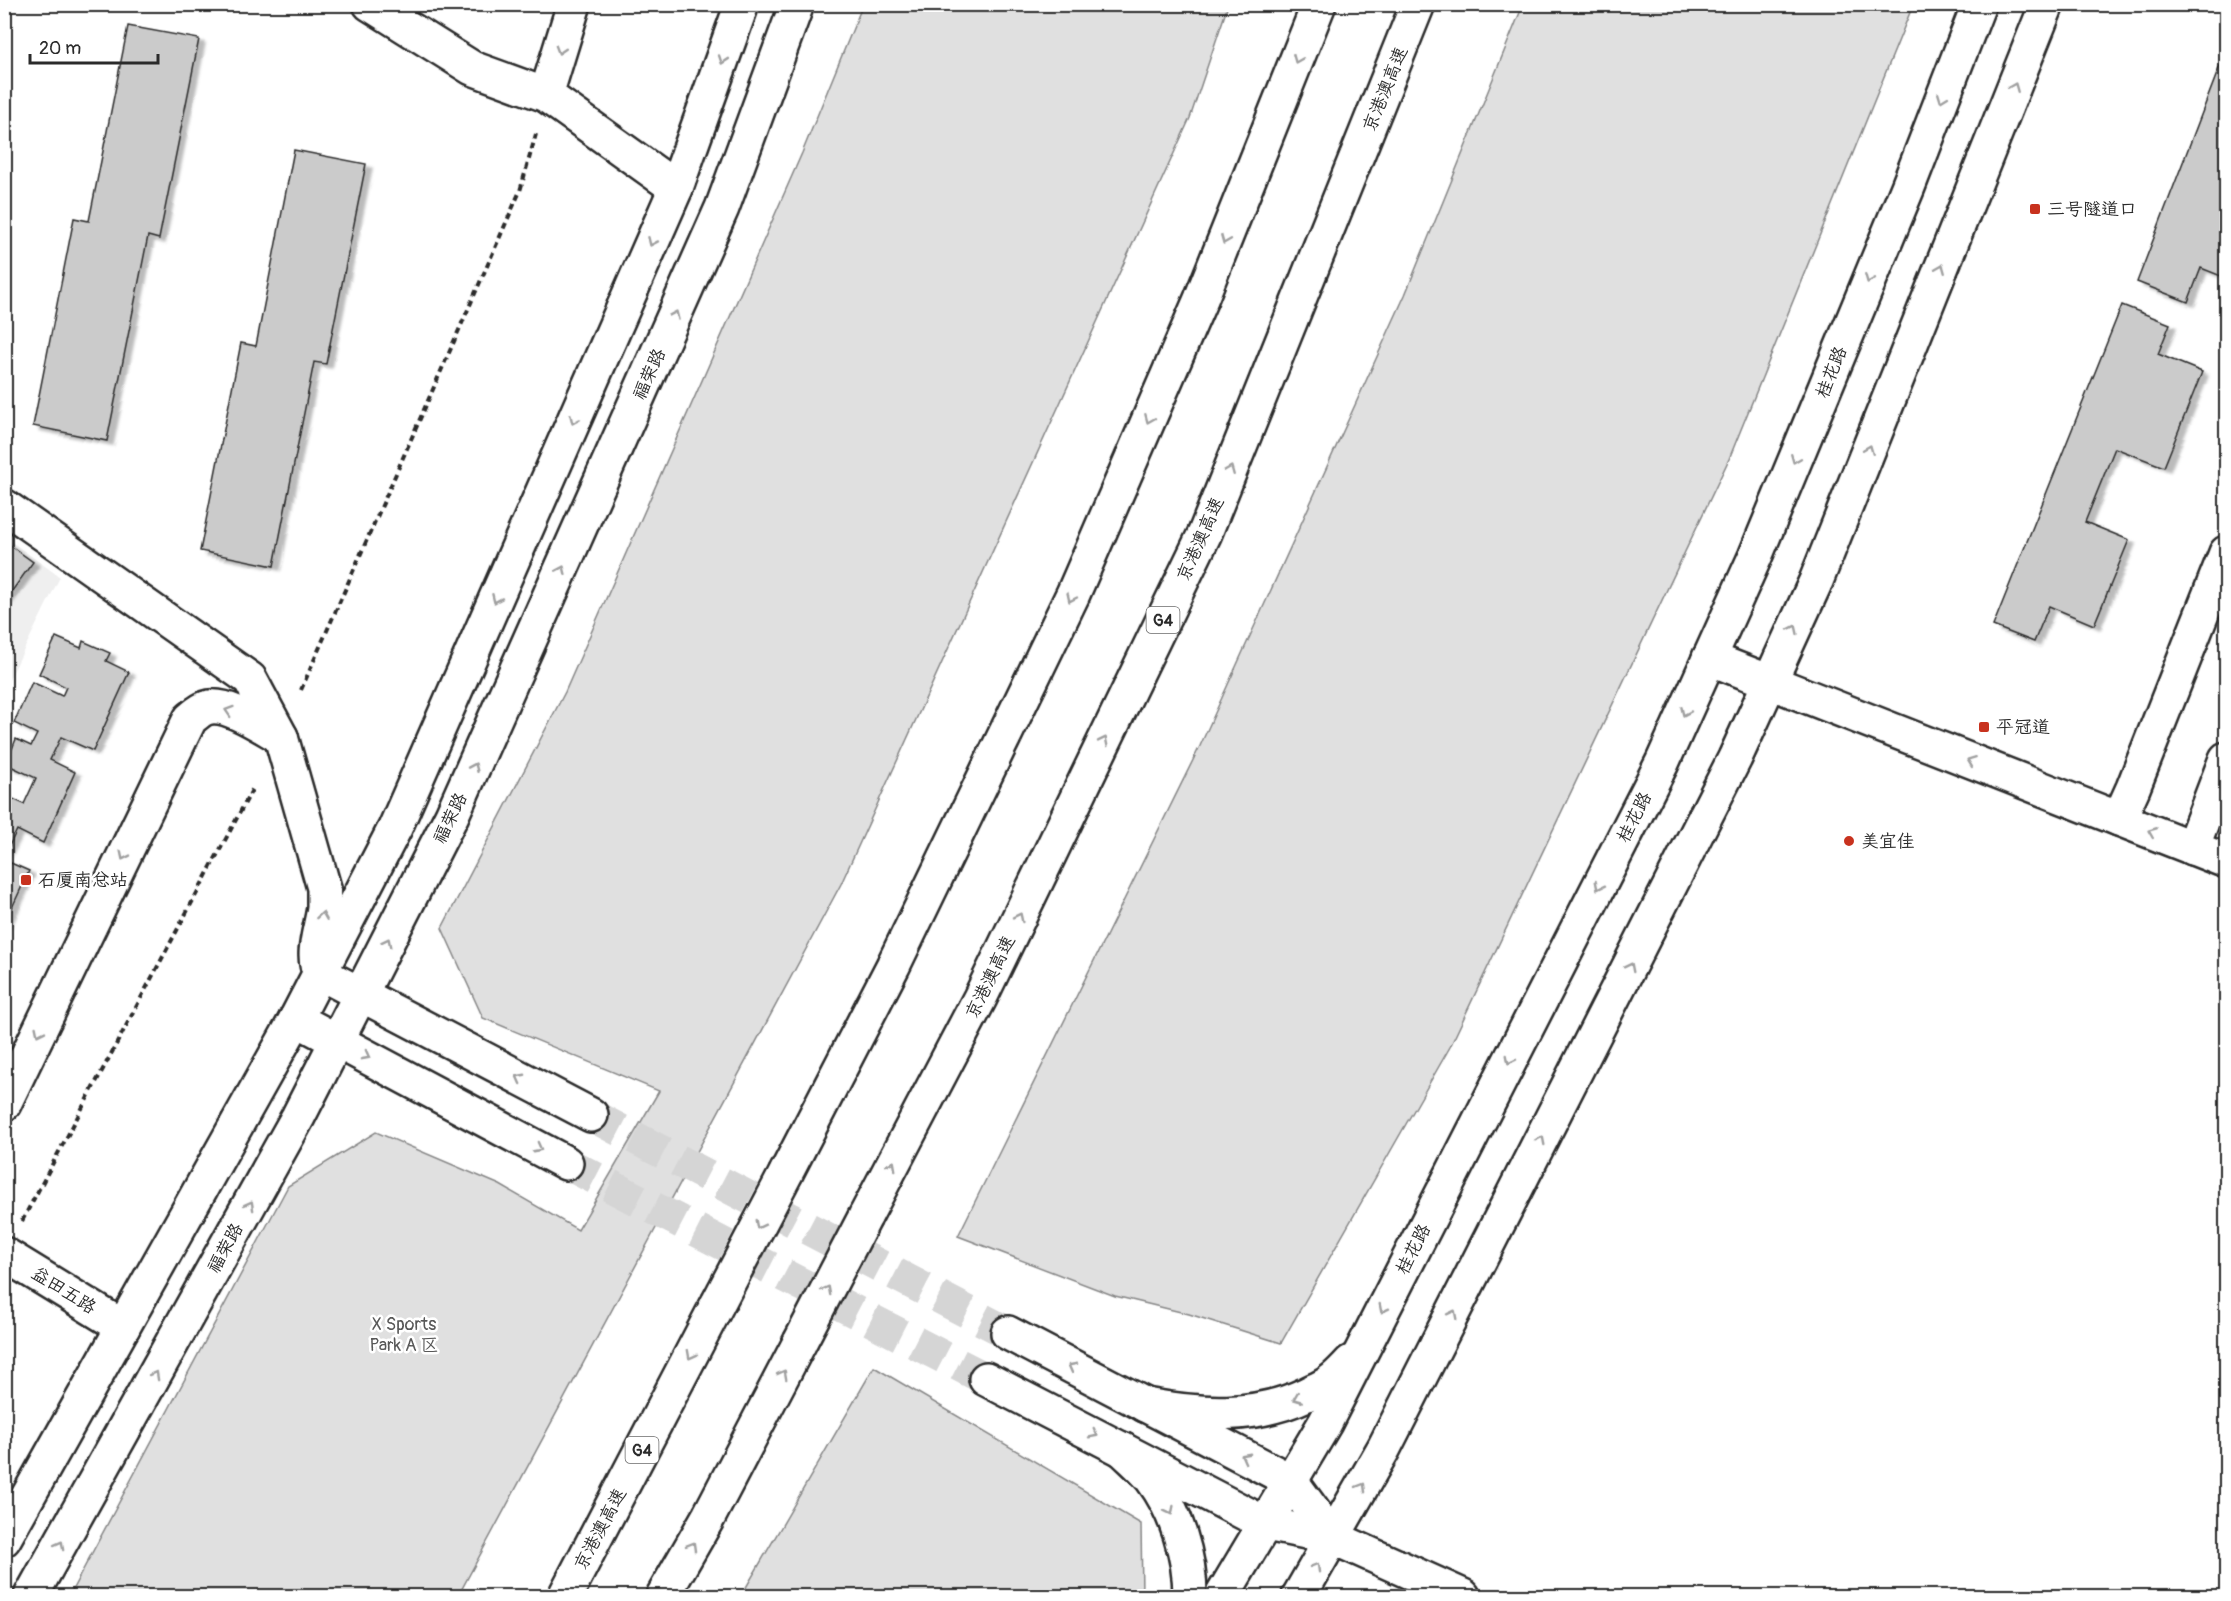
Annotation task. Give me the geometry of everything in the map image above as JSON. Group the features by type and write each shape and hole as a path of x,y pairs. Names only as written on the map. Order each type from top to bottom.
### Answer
{"main road":[{"path":"370,4 472,68 546,95 676,188"},
{"path":"546,95 574,4"},
{"path":"4,1539 296,1019 394,828 676,188 742,4"},
{"name":"福荣路","path":"31,1596 298,1117 452,815 722,208 797,4"},
{"name":"京港澳高速","path":"565,1596 893,966 1073,594 1201,299 1319,4"},
{"name":"京港澳高速","path":"663,1596 709,1516 980,998 1205,533 1418,4"},
{"name":"桂花路","path":"1222,1596 1324,1423 1662,763 1755,557 1908,186 1979,4"},
{"path":"1299,1596 1395,1427 1720,789 1816,581 2047,4"},
{"path":"4,506 250,679 281,737 324,888 324,907 317,944 320,973 591,1115"},
{"path":"2119,819 2226,553"},
{"path":"1709,658 2226,861"},
{"path":"4,1104 190,719 205,708 216,707 235,712 281,737"},
{"path":"2192,848 2226,759"},
{"path":"296,1019 566,1163"},
{"name":"益田五路","path":"5,1254 123,1327"},
{"path":"1008,1333 1291,1481 1332,1537"},
{"path":"1145,1405 1185,1413 1221,1414 1258,1411 1296,1399 1330,1382 1361,1352"},
{"path":"986,1379 1266,1524 1332,1537 1463,1596"},
{"path":"1122,1449 1152,1479 1172,1513 1184,1546 1190,1596"}],"shaded area":[{"path":"5,537 60,577 5,688"}],"green space":[{"name":"X Sports Park A 区","path":"863,4 1228,5 1190,118 841,884 458,1596 69,1596 288,1186 376,1132 500,1185 578,1230 659,1091 483,1018 442,928 565,692 802,153"},
{"path":"1523,5 1913,5 1729,459 1450,1047 1281,1343 1189,1314 1115,1296 958,1236 1200,746 1405,295"},
{"path":"874,1367 1141,1524 1142,1596 741,1596"}],"building":[{"path":"128,26 199,39 159,239 148,236 107,441 33,426 74,218 89,221"},
{"path":"2226,50 2226,278 2201,268 2188,302 2137,282"},
{"path":"294,150 366,164 326,364 314,362 274,566 200,551 241,343 256,346"},
{"path":"2122,305 2170,324 2158,354 2202,372 2164,467 2115,448 2085,522 2129,540 2094,625 2049,606 2034,642 1993,626"},
{"path":"4,541 33,562 4,602"},
{"path":"56,637 81,648 83,641 110,653 106,661 129,672 93,751 61,737 50,760 75,772 43,843 17,830 4,856 4,795 24,804 36,778 6,764 16,739 31,746 37,734 14,723 32,682 62,696 66,687 39,674"},
{"path":"4,860 29,871 4,925"}],"tunnel":[{"path":"591,1115 1008,1333"},
{"path":"566,1163 986,1379"}],"place":[{"name":"三号隧道口","path":"2035,209"},
{"name":"平冠道","path":"1984,727"},
{"name":"美宜佳","path":"1849,841"},
{"name":"石厦南总站","path":"26,880"}]}
